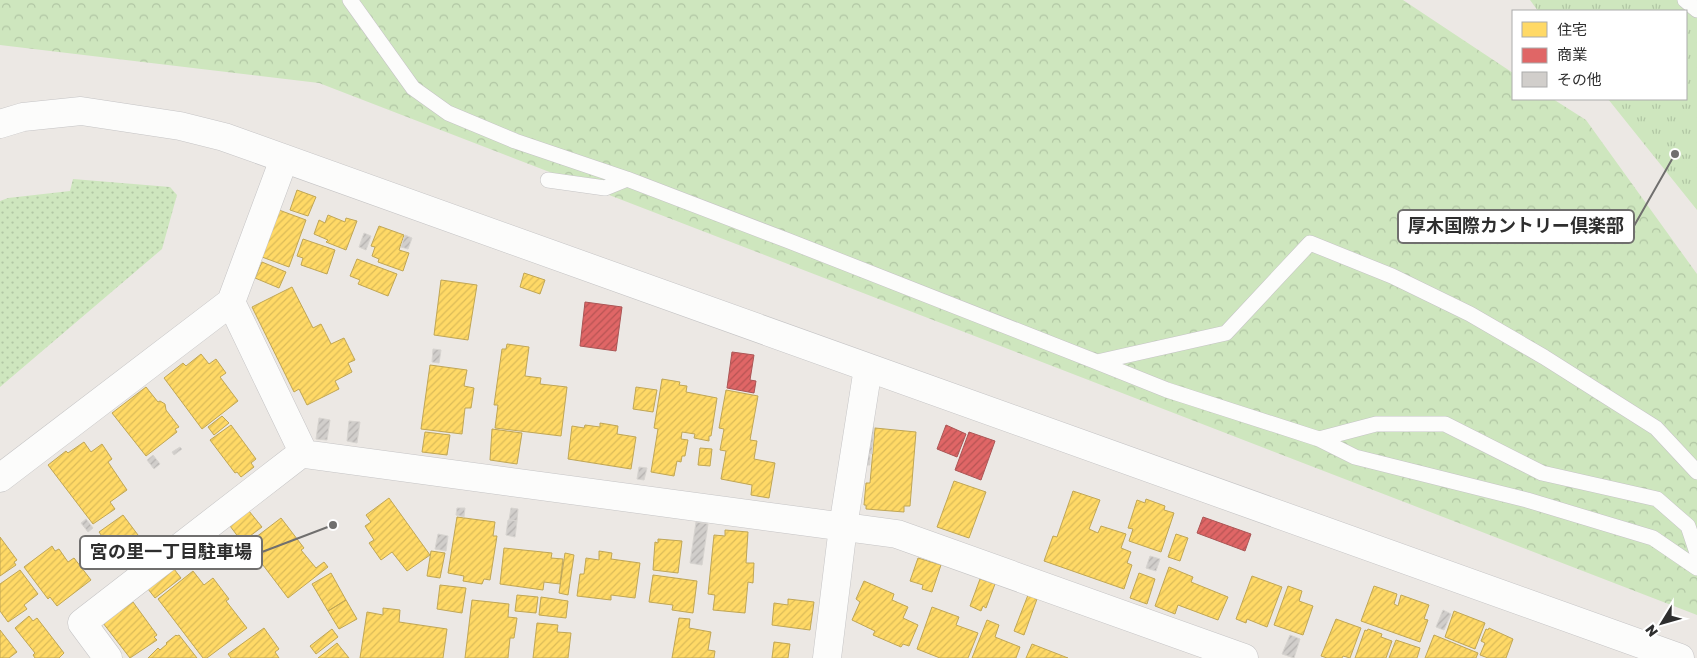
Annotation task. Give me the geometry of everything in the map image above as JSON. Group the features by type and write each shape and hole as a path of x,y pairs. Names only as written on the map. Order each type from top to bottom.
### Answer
{"street":[{"path":"0,124 23,117 81,111 180,126 224,137 868,368 1624,649 1680,658"},
{"path":"0,478 231,302 284,159"},
{"path":"231,302 304,454"},
{"path":"827,658 843,527 868,368"},
{"path":"108,658 82,623 298,456 304,454 897,534 1244,658"}],"lane":[{"path":"350,0 413,88 448,114 514,140 627,178 1167,390 1319,439 1355,456 1527,500 1653,538 1697,568"},
{"path":"1685,0 1697,10"},
{"path":"548,180 605,188 627,178"},
{"path":"1097,362 1226,333 1310,243 1400,280 1470,314 1544,357 1656,428 1697,472"},
{"path":"1319,439 1376,424 1445,424 1542,473 1657,500 1688,526 1697,553"}],"green space":[{"path":"0,0 1403,0 1512,72 1512,100 1555,100 1586,120 1697,274 1697,615 319,83 0,45"},
{"path":"1530,0 1697,0 1697,210 1609,100 1687,100 1687,10 1537,10"},
{"path":"73,179 170,187 177,195 162,249 0,387 0,201 8,198 70,191"}],"building: 住宅":[{"path":"297,190 316,197 308,216 290,210"},
{"path":"279,210 306,220 289,267 262,257"},
{"path":"328,215 345,222 346,218 357,221 346,250 326,242 328,240 314,234 319,220 325,223"},
{"path":"379,226 404,235 399,250 409,253 403,271 378,262 379,259 372,256 375,247 371,246"},
{"path":"303,239 335,250 327,274 301,265 303,258 297,256"},
{"path":"357,259 397,274 388,296 358,284 360,280 350,276"},
{"path":"262,262 286,272 279,288 255,278"},
{"path":"524,273 545,280 540,294 520,287"},
{"path":"441,280 477,285 468,340 434,335"},
{"path":"292,287 313,328 321,324 331,344 344,338 355,360 348,363 352,372 335,381 339,389 307,405 299,389 294,392 252,307"},
{"path":"507,344 529,347 525,376 541,378 540,384 567,387 561,436 495,428 498,405 494,405 502,349 506,349"},
{"path":"201,354 209,364 216,359 226,373 220,377 238,401 202,429 164,378 183,363 186,366"},
{"path":"430,365 467,370 464,386 474,388 471,408 465,408 462,434 421,429"},
{"path":"662,379 680,382 679,385 687,386 686,392 717,398 709,441 694,438 695,434 682,432 681,439 688,440 685,456 682,456 681,462 677,461 674,476 651,472 658,429 654,428"},
{"path":"146,387 158,402 160,401 165,404 166,410 179,427 175,429 177,432 146,456 112,413"},
{"path":"636,387 657,390 653,412 633,409"},
{"path":"726,390 758,396 750,440 757,441 754,459 775,463 769,498 751,495 752,485 721,479 726,451 720,450 724,429 719,428"},
{"path":"222,416 229,423 214,435 208,427"},
{"path":"600,423 618,426 617,434 636,437 631,469 568,459 572,426 584,428 585,425 600,427"},
{"path":"231,425 256,459 251,463 254,467 241,477 237,472 235,473 210,440"},
{"path":"875,428 916,432 910,506 904,506 904,512 866,509 866,505 864,505 866,483 870,483"},
{"path":"492,429 522,433 517,464 490,460"},
{"path":"425,432 450,435 447,455 422,452"},
{"path":"84,442 91,452 102,444 112,459 108,462 127,490 110,502 115,509 93,524 48,465 66,451 68,453"},
{"path":"700,448 712,449 710,466 698,465"},
{"path":"954,481 986,492 969,538 937,527"},
{"path":"1073,491 1100,500 1089,529 1098,533 1101,526 1126,534 1121,548 1131,552 1127,563 1132,565 1124,589 1044,561 1053,536 1057,537"},
{"path":"389,498 430,555 407,571 392,552 381,560 369,543 374,540 365,526 371,522 366,515"},
{"path":"1146,499 1165,506 1164,510 1174,513 1161,552 1129,541 1133,529 1128,528 1137,500 1145,503"},
{"path":"249,511 262,527 242,542 230,526"},
{"path":"123,515 147,547 123,565 99,532"},
{"path":"457,517 495,522 493,536 497,536 490,580 484,579 482,584 463,581 464,576 448,573"},
{"path":"281,518 304,548 301,550 316,568 324,562 328,567 288,598 247,544"},
{"path":"725,530 748,532 746,563 754,563 753,583 748,582 745,613 713,610 715,595 708,594 714,535 725,536"},
{"path":"1176,534 1188,538 1180,561 1168,557"},
{"path":"0,537 17,560 14,562 16,565 0,576"},
{"path":"658,539 682,541 678,573 653,570 655,542 658,543"},
{"path":"52,546 55,551 59,549 68,562 74,558 91,580 57,606 50,597 48,599 24,567"},
{"path":"504,548 552,553 551,558 563,559 560,584 544,582 543,590 500,584"},
{"path":"431,551 445,553 440,578 427,576"},
{"path":"599,551 612,553 611,559 640,563 635,598 611,595 611,600 577,596 580,574 584,574 586,558 599,560"},
{"path":"565,553 574,555 568,595 559,593"},
{"path":"918,558 941,565 932,592 922,589 923,585 910,581"},
{"path":"1169,567 1193,577 1191,582 1228,597 1218,620 1178,605 1175,614 1155,606"},
{"path":"174,569 181,578 155,598 148,589"},
{"path":"20,570 38,594 24,605 27,609 8,622 0,611 0,584"},
{"path":"193,571 204,585 213,578 229,599 226,601 247,628 207,658 203,658 158,599"},
{"path":"331,573 346,600 328,611 312,584"},
{"path":"1139,573 1155,579 1147,604 1130,598"},
{"path":"653,575 697,581 693,613 672,610 673,605 649,602"},
{"path":"1252,576 1282,587 1267,627 1247,619 1246,623 1236,619"},
{"path":"980,579 995,584 986,608 983,606 981,611 970,606"},
{"path":"864,581 894,594 892,600 908,607 903,618 918,625 909,646 903,644 901,647 873,635 875,631 852,620 860,602 856,599"},
{"path":"440,585 466,588 462,613 437,609"},
{"path":"1288,586 1302,591 1299,601 1313,606 1303,635 1274,625"},
{"path":"1374,586 1397,594 1394,604 1398,606 1401,595 1429,605 1424,619 1428,620 1420,642 1361,621"},
{"path":"517,595 538,597 536,613 515,611"},
{"path":"1028,595 1037,599 1024,635 1014,631"},
{"path":"541,597 568,601 566,618 539,615"},
{"path":"788,599 814,602 810,630 772,625 774,603 788,605"},
{"path":"346,600 357,619 339,629 328,611"},
{"path":"472,600 509,604 508,617 517,618 514,638 510,638 508,658 465,658"},
{"path":"133,602 157,635 154,637 157,640 130,658 103,623"},
{"path":"932,607 959,617 956,625 978,633 968,658 940,658 917,649"},
{"path":"383,608 400,610 399,622 447,629 443,658 360,658 367,612 383,615"},
{"path":"1454,611 1485,623 1475,649 1445,637"},
{"path":"29,616 33,621 37,618 64,653 59,658 35,658 33,655 35,653 15,628"},
{"path":"679,618 690,619 689,628 711,632 708,650 715,651 714,658 672,658"},
{"path":"1336,619 1361,628 1350,658 1343,656 1342,658 1327,658 1321,656"},
{"path":"987,620 999,625 995,637 1020,647 1016,658 972,658"},
{"path":"537,623 558,625 557,632 571,633 568,658 533,658"},
{"path":"264,628 279,649 275,652 279,658 231,658 228,654"},
{"path":"1489,628 1513,639 1506,658 1488,658 1480,655 1485,643 1481,641 1486,629 1488,630"},
{"path":"332,629 338,637 316,654 310,646"},
{"path":"1368,629 1382,634 1381,637 1392,641 1386,658 1355,658 1365,630 1367,631"},
{"path":"0,630 17,652 9,658 0,658"},
{"path":"176,635 179,635 197,658 148,658 158,648 160,650"},
{"path":"1434,635 1478,653 1476,658 1425,658"},
{"path":"1396,640 1420,648 1417,658 1389,658"},
{"path":"774,642 790,644 788,658 772,658"},
{"path":"337,643 349,658 318,658"},
{"path":"1032,644 1068,658 1026,658"}],"building: 商業":[{"path":"585,302 622,307 616,351 580,346"},
{"path":"732,352 754,355 750,380 756,381 754,393 727,388"},
{"path":"946,425 966,434 957,457 937,449"},
{"path":"969,432 995,441 981,480 955,470"},
{"path":"1203,517 1251,534 1245,551 1197,533"}],"building: その他":[{"path":"364,233 371,236 366,250 359,247"},
{"path":"405,235 412,238 408,249 401,247"},
{"path":"433,349 441,350 439,363 432,362"},
{"path":"319,418 330,420 327,440 316,439"},
{"path":"349,421 360,422 357,443 347,441"},
{"path":"868,426 874,427 872,454 865,454"},
{"path":"180,447 182,449 174,455 172,452"},
{"path":"153,455 160,464 154,469 147,460"},
{"path":"865,455 870,455 870,465 864,465"},
{"path":"639,467 647,468 644,480 637,479"},
{"path":"457,508 465,508 464,517 456,515"},
{"path":"511,508 518,509 517,521 509,520"},
{"path":"86,519 93,528 88,532 81,523"},
{"path":"508,520 517,521 515,537 506,535"},
{"path":"696,522 708,524 702,565 690,563"},
{"path":"438,534 448,536 446,551 435,549"},
{"path":"1150,556 1160,559 1156,571 1146,568"},
{"path":"1443,610 1451,614 1444,630 1436,627"},
{"path":"1290,635 1300,639 1294,658 1282,654"}],"place":[{"name":"厚木国際カントリー倶楽部","path":"1675,154"},
{"name":"宮の里一丁目駐車場","path":"333,525"}]}
